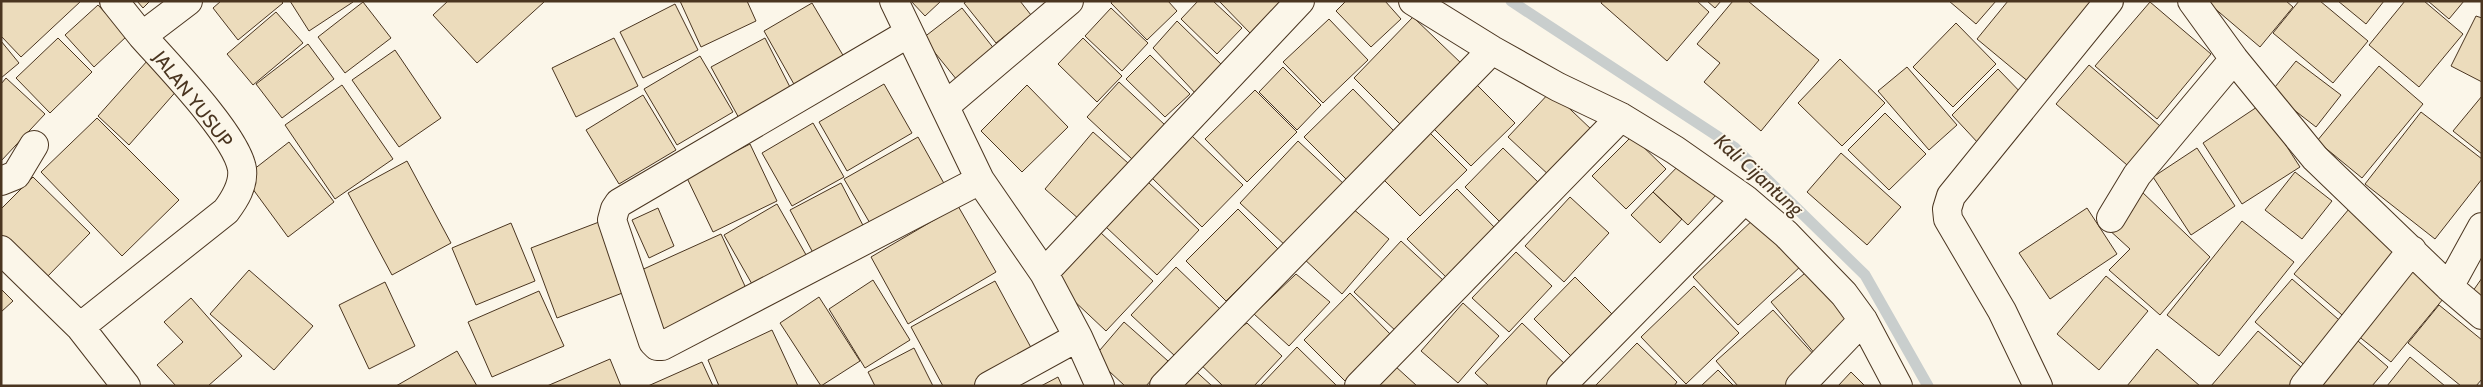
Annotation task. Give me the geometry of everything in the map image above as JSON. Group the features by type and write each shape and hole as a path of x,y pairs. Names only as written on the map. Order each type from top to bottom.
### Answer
{"street":[{"path":"114,1 142,36"},
{"name":"JALAN YUSUP","path":"80,327 226,211 233,202 241,183 242,175 239,161 219,126 142,36 188,1"},
{"path":"894,1 980,180 1044,273 1078,337 1100,386"},
{"path":"945,106 1069,1"},
{"path":"1044,273 1300,1"},
{"path":"1413,1 1492,50 1558,87 1622,116 1745,198 1823,270 1864,320 1898,386"},
{"path":"2038,386 2002,312 1954,232 1947,209 1951,196 2109,1"},
{"path":"2192,1 2234,59 2315,158 2449,287 2482,315"},
{"path":"910,33 620,203 615,209 612,220 653,342 657,346 662,346 980,180"},
{"path":"1164,386 1492,50"},
{"path":"2111,218 2137,175 2234,59"},
{"path":"1359,386 1622,116"},
{"path":"1,181 16,175 34,145"},
{"path":"1561,386 1745,198"},
{"path":"2449,287 2482,227"},
{"path":"1,250 80,327 126,386"},
{"path":"2304,386 2412,250"},
{"path":"1800,386 1864,320"},
{"path":"989,386 1078,337"}],"building":[{"path":"1,1 81,1 21,57 1,36"},
{"path":"137,1 150,1 143,8"},
{"path":"221,1 281,1 283,3 238,40 213,8"},
{"path":"290,1 353,1 353,2 309,31"},
{"path":"448,1 544,2 477,63 433,15"},
{"path":"680,1 747,1 756,21 701,47"},
{"path":"911,1 941,1 925,16"},
{"path":"967,1 1020,1 1031,15 996,43 964,3"},
{"path":"1112,1 1168,1 1177,11 1147,40 1111,3"},
{"path":"1198,1 1213,1 1242,28 1217,54 1181,19"},
{"path":"1219,1 1277,1 1279,3 1250,33"},
{"path":"1346,1 1385,1 1401,19 1371,47 1336,11"},
{"path":"1602,1 1697,1 1709,12 1667,61 1601,3"},
{"path":"1707,1 1721,1 1715,8"},
{"path":"1733,1 1748,1 1819,60 1761,131 1704,82 1720,63 1697,44"},
{"path":"1949,1 1996,1 1976,24"},
{"path":"2008,1 2099,1 2030,83 1977,39"},
{"path":"2206,1 2286,1 2293,7 2260,47"},
{"path":"2299,1 2320,1 2368,41 2333,83 2273,33"},
{"path":"2338,1 2384,1 2366,24"},
{"path":"2405,1 2424,1 2463,34 2419,87 2369,45"},
{"path":"2428,1 2464,1 2449,19"},
{"path":"363,2 391,38 345,73 318,37"},
{"path":"2150,2 2211,54 2157,119 2095,66"},
{"path":"812,3 844,57 795,86 764,31"},
{"path":"675,4 698,50 643,78 620,32"},
{"path":"98,5 127,36 94,67 65,35"},
{"path":"962,8 995,50 957,80 923,38"},
{"path":"1111,8 1148,43 1122,71 1085,36"},
{"path":"276,12 303,43 253,85 227,54"},
{"path":"2476,16 2482,18 2482,82 2451,66"},
{"path":"1413,17 1463,65 1403,127 1354,78"},
{"path":"1329,19 1368,60 1323,103 1283,62"},
{"path":"1177,21 1224,67 1197,95 1153,48"},
{"path":"1956,23 1996,64 1953,107 1913,67"},
{"path":"58,38 92,72 50,113 16,78"},
{"path":"614,38 638,86 576,117 552,68"},
{"path":"765,38 793,93 740,120 711,67"},
{"path":"1083,38 1122,76 1097,102 1058,64"},
{"path":"1,41 19,63 1,78"},
{"path":"308,44 334,79 282,118 256,84"},
{"path":"395,50 441,118 399,147 352,80"},
{"path":"1150,55 1190,94 1165,117 1126,79"},
{"path":"700,56 733,112 677,145 644,89"},
{"path":"1840,59 1885,103 1842,146 1798,103"},
{"path":"148,60 179,88 129,145 98,116"},
{"path":"2296,61 2341,95 2316,127 2271,92"},
{"path":"2089,65 2167,132 2134,171 2056,104"},
{"path":"2379,66 2423,104 2362,178 2317,141"},
{"path":"1283,67 1321,105 1297,130 1259,92"},
{"path":"1907,67 1957,125 1929,150 1878,91"},
{"path":"1998,69 2026,98 1979,144 1952,115"},
{"path":"6,78 45,114 1,161 1,84"},
{"path":"1473,81 1515,123 1471,166 1430,125"},
{"path":"1119,82 1165,125 1132,159 1087,117"},
{"path":"884,84 912,133 847,171 819,122"},
{"path":"342,85 393,159 335,199 285,125"},
{"path":"1027,85 1068,127 1022,172 981,131"},
{"path":"1353,89 1394,131 1346,179 1304,137"},
{"path":"1255,90 1297,132 1247,182 1205,139"},
{"path":"1551,91 1593,131 1551,177 1508,137"},
{"path":"643,95 676,150 619,184 586,130"},
{"path":"2482,96 2482,154 2453,131"},
{"path":"2260,105 2300,167 2242,204 2203,143"},
{"path":"2421,112 2482,159 2482,179 2435,239 2365,184"},
{"path":"1885,113 1926,154 1889,190 1848,150"},
{"path":"97,118 179,200 122,256 41,172"},
{"path":"813,123 844,177 792,206 762,153"},
{"path":"1425,128 1467,170 1420,216 1378,174"},
{"path":"1093,132 1128,163 1080,220 1045,189"},
{"path":"1191,135 1243,185 1202,227 1151,177"},
{"path":"1632,136 1666,169 1626,209 1592,176"},
{"path":"918,137 946,187 874,230 844,179"},
{"path":"1298,141 1345,185 1287,247 1240,203"},
{"path":"289,142 334,202 288,237 244,177"},
{"path":"750,144 777,201 713,232 686,176"},
{"path":"1503,148 1540,184 1502,224 1465,187"},
{"path":"2197,148 2235,206 2191,235 2153,177"},
{"path":"1841,153 1901,207 1867,245 1807,192"},
{"path":"407,161 451,243 392,275 348,193"},
{"path":"1682,162 1717,194 1688,225 1653,192"},
{"path":"2295,172 2332,201 2302,239 2265,210"},
{"path":"33,177 90,233 46,278 1,234 1,209"},
{"path":"1148,182 1199,230 1157,275 1106,227"},
{"path":"841,183 868,235 818,262 790,210"},
{"path":"1457,189 1497,230 1448,279 1407,239"},
{"path":"2141,191 2210,257 2160,315 2109,270 2130,249 2107,228"},
{"path":"1653,192 1682,219 1660,243 1631,215"},
{"path":"1570,197 1609,233 1564,282 1525,246"},
{"path":"777,204 809,260 756,291 724,235"},
{"path":"958,206 996,272 908,324 871,257"},
{"path":"658,208 674,246 649,258 632,220"},
{"path":"1352,208 1389,239 1342,294 1303,258"},
{"path":"2087,208 2117,254 2050,299 2019,253"},
{"path":"1238,209 1278,249 1226,301 1186,261"},
{"path":"2349,209 2404,255 2348,320 2294,274"},
{"path":"1757,216 1802,265 1738,325 1693,277"},
{"path":"2242,221 2294,262 2219,356 2167,315"},
{"path":"599,222 625,292 557,318 531,248"},
{"path":"511,223 535,281 476,305 452,248"},
{"path":"1101,233 1153,281 1106,331 1054,282"},
{"path":"721,234 750,297 666,335 637,272"},
{"path":"1401,241 1444,281 1397,332 1354,292"},
{"path":"1516,252 1552,286 1509,332 1472,298"},
{"path":"2409,261 2448,293 2391,362 2352,331"},
{"path":"1176,267 1220,309 1176,357 1131,315"},
{"path":"1811,268 1855,320 1816,355 1771,302"},
{"path":"249,270 313,326 274,370 210,314"},
{"path":"1296,274 1330,302 1289,346 1254,314"},
{"path":"2106,276 2148,311 2099,370 2057,334"},
{"path":"1575,277 1618,320 1577,362 1534,319"},
{"path":"2482,278 2482,307 2468,298"},
{"path":"2292,279 2346,326 2309,369 2255,322"},
{"path":"873,280 910,340 865,368 829,309"},
{"path":"995,281 1035,355 979,386 943,386 911,327"},
{"path":"385,282 415,346 369,369 339,305"},
{"path":"1694,286 1739,333 1686,384 1641,337"},
{"path":"1,289 13,301 1,312"},
{"path":"539,291 564,346 492,377 468,322"},
{"path":"1350,293 1391,335 1345,381 1304,340"},
{"path":"819,297 860,361 821,386 780,323"},
{"path":"191,298 242,356 208,386 176,386 157,365 183,342 164,322"},
{"path":"1463,303 1499,336 1458,383 1421,351"},
{"path":"2439,305 2482,340 2482,379 2476,386 2461,386 2408,343"},
{"path":"1773,310 1817,358 1788,386 1738,386 1716,361"},
{"path":"1124,322 1168,361 1146,386 1125,386 1094,357"},
{"path":"1247,323 1282,356 1254,386 1223,386 1195,359"},
{"path":"1522,323 1567,366 1548,386 1489,386 1475,373"},
{"path":"772,330 798,386 719,386 708,360"},
{"path":"2258,331 2307,372 2296,386 2211,386"},
{"path":"2351,335 2388,367 2372,386 2307,386"},
{"path":"1637,343 1677,382 1674,386 1595,386"},
{"path":"1297,347 1337,386 1260,386"},
{"path":"914,348 933,386 875,386 868,372"},
{"path":"2157,349 2200,386 2127,386"},
{"path":"457,351 477,386 396,386"},
{"path":"2410,357 2445,386 2387,386"},
{"path":"610,359 621,386 547,386"},
{"path":"702,362 713,386 648,386"},
{"path":"1190,366 1212,386 1172,386"},
{"path":"1395,366 1417,386 1378,386"},
{"path":"1718,370 1734,386 1701,386"},
{"path":"1851,372 1865,386 1838,386"},
{"path":"1058,377 1062,386 1041,386"}],"waterway":[{"name":"Kali Cijantung","path":"1511,1 1734,147 1865,275 1928,386"}]}
